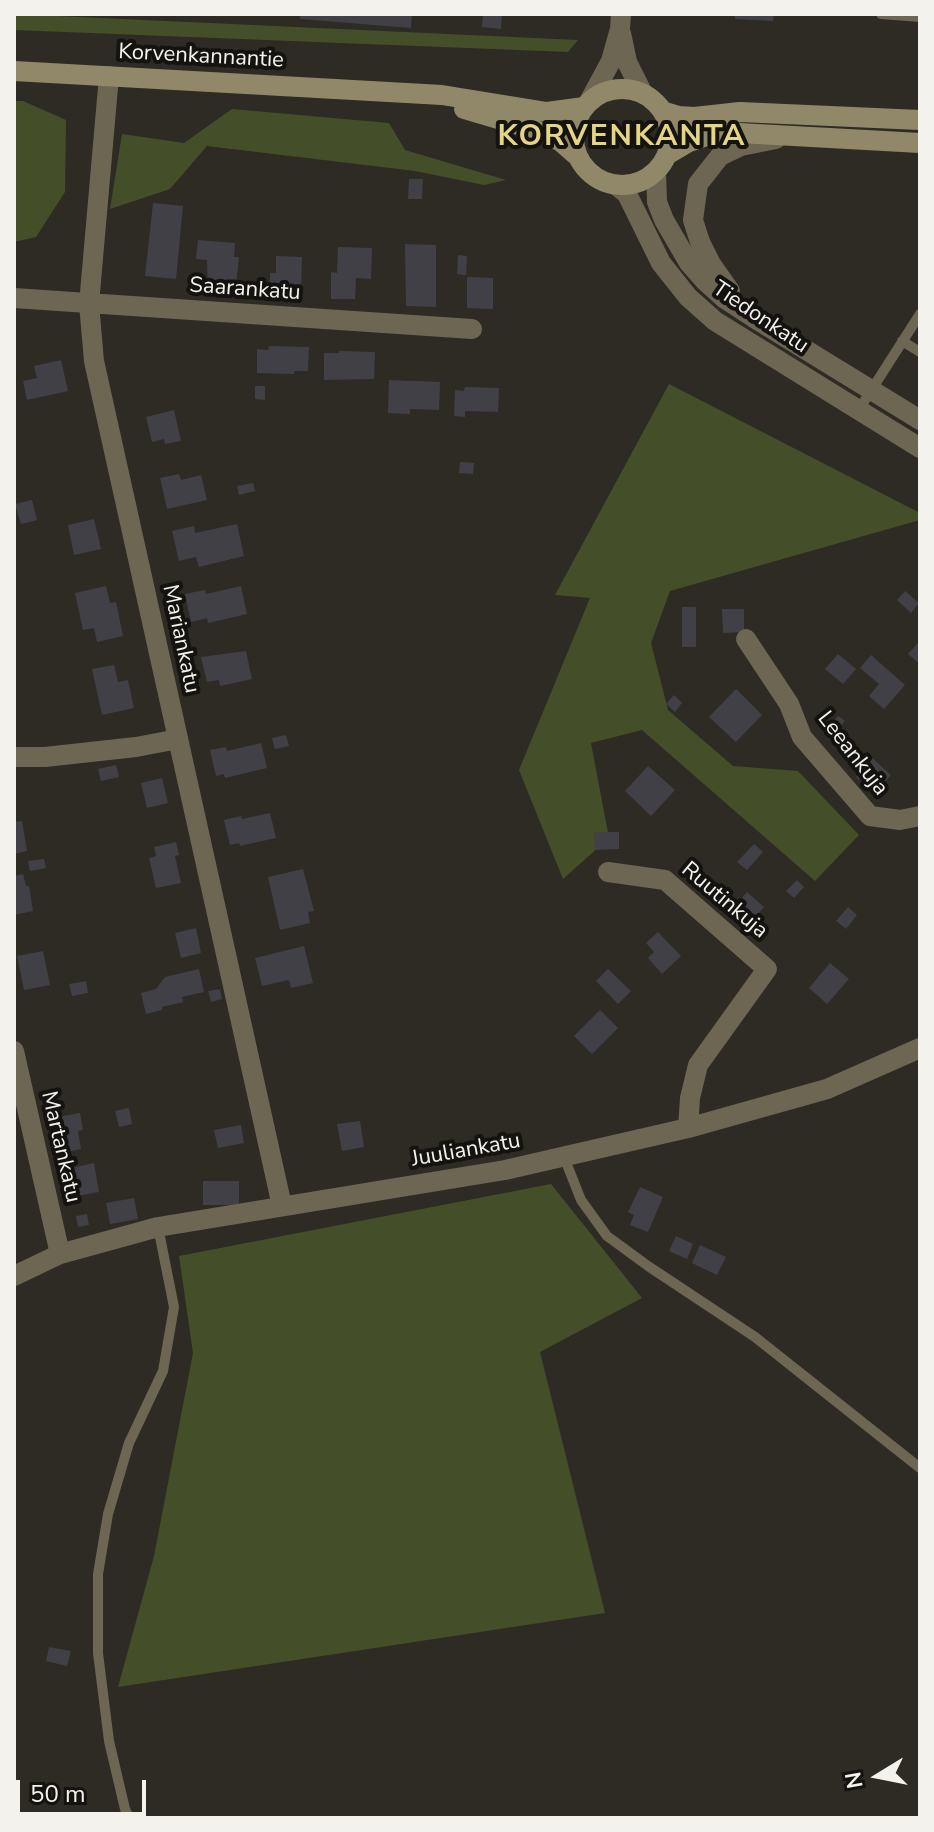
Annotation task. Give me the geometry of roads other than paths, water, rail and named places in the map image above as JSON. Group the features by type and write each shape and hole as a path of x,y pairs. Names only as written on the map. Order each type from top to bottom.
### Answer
{"main road":[{"name":"Korvenkannantie","path":"14,71 442,95 547,112 587,104"},
{"path":"662,164 671,140 669,125 662,111 643,94 630,89 616,89 602,93 587,104 574,130 577,156 592,176 617,186 645,181 662,164 676,147 709,135 739,133 920,143"},
{"name":"Korvenkannantie","path":"386,93 441,103 542,132 561,142 577,156"},
{"path":"662,111 694,117 740,112 920,120"}],"street":[{"path":"621,21 627,62 643,94"},
{"path":"587,104 611,61 621,21"},
{"name":"Mariankatu","path":"109,76 89,304 94,361 282,1206"},
{"name":"Tiedonkatu","path":"754,318 726,287 700,242 693,220 698,184 720,156 741,146 805,136"},
{"name":"Tiedonkatu","path":"662,164 657,202 673,238 704,280 725,299 754,318 920,420"},
{"name":"Tiedonkatu","path":"617,186 627,194 661,263 688,297 715,321 920,448"},
{"name":"Saarankatu","path":"14,298 472,329"},
{"name":"Leeankuja","path":"746,639 789,704 802,737 870,816 900,820 920,816"},
{"path":"14,757 45,757 178,739"},
{"name":"Ruutinkuja","path":"608,872 665,880 767,969 698,1065 690,1098 688,1128"},
{"name":"Juuliankatu","path":"14,1276 60,1254 158,1227 505,1170 688,1128 827,1089 920,1048"},
{"name":"Martankatu","path":"14,1051 60,1254"}],"lane":[{"path":"881,14 920,17"},
{"path":"858,411 920,314"},
{"path":"902,341 920,352"},
{"path":"564,1157 581,1200 607,1236 755,1337 920,1468"},
{"path":"129,1818 109,1741 98,1653 98,1574 108,1514 129,1443 163,1371 172,1320 174,1307 158,1227"}],"district":[{"name":"KORVENKANTA","path":"622,138"}]}
